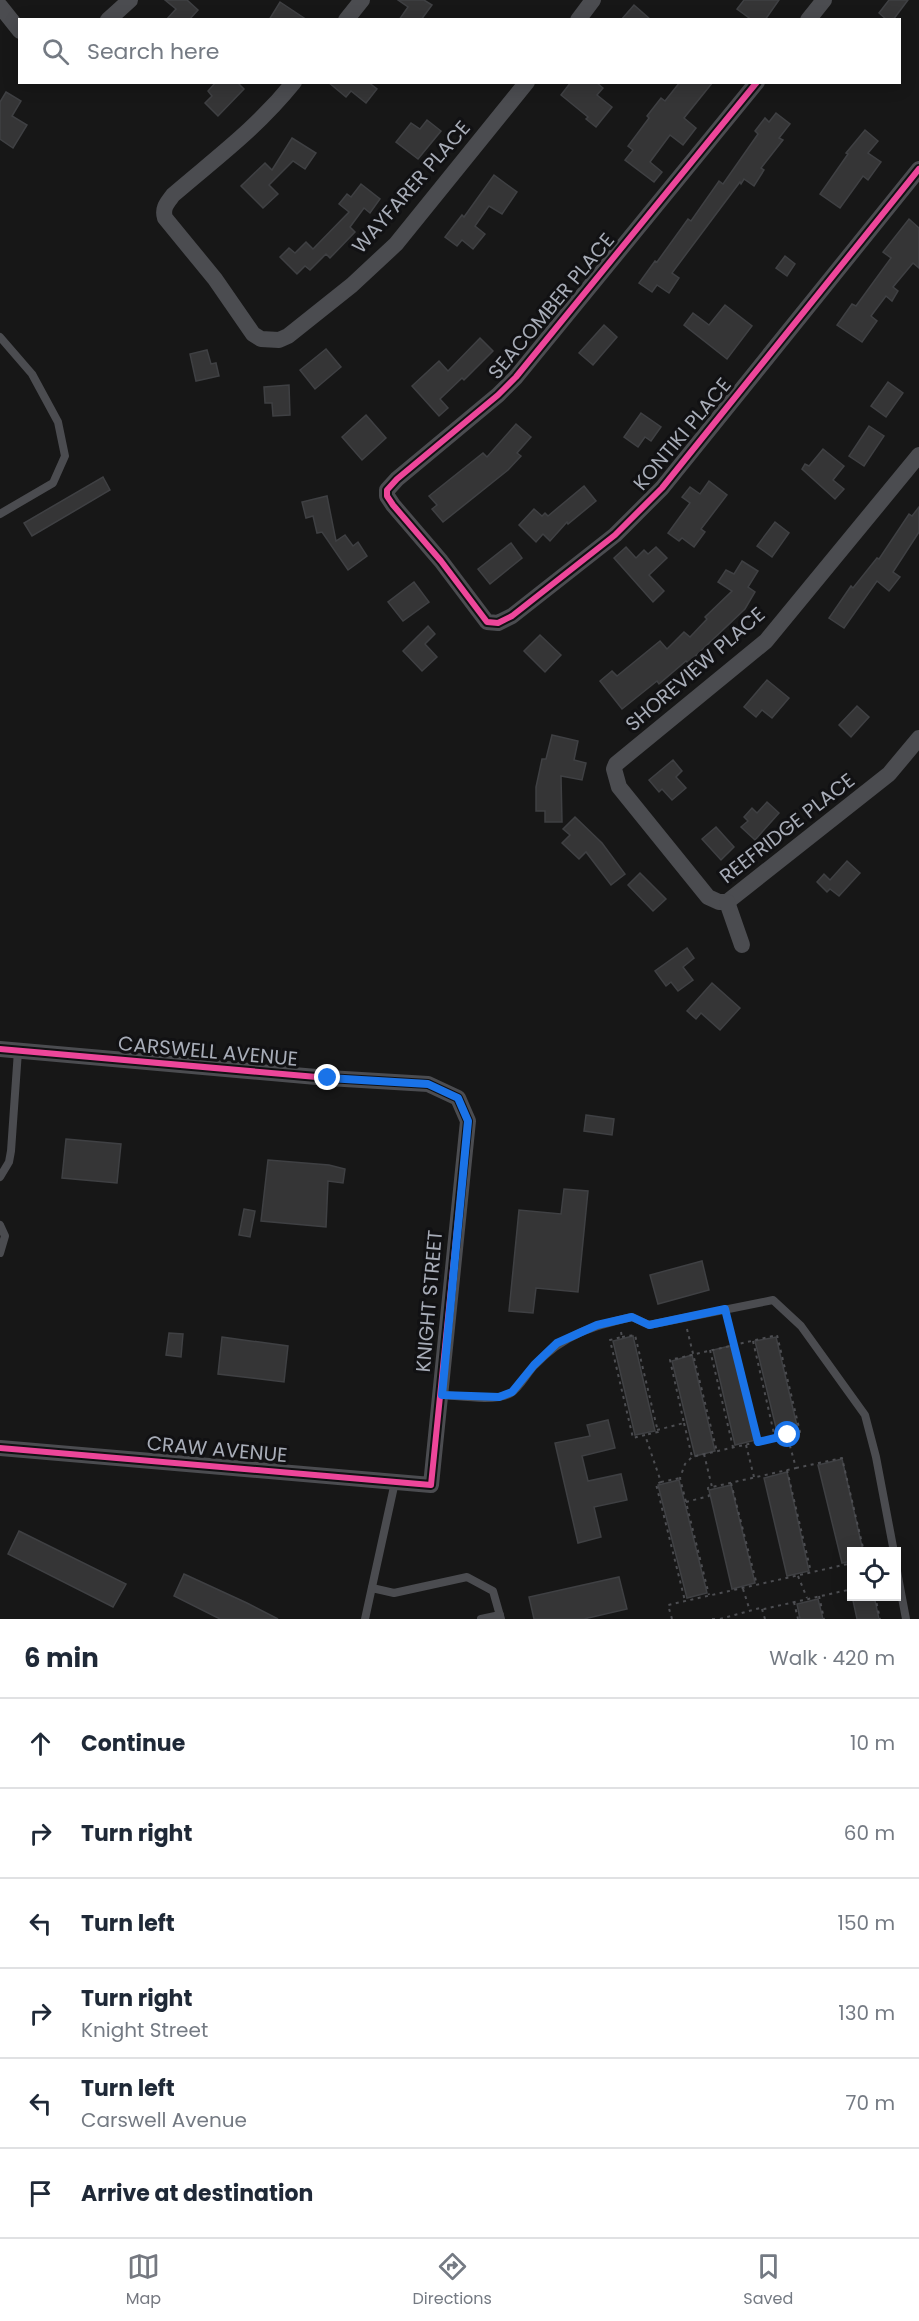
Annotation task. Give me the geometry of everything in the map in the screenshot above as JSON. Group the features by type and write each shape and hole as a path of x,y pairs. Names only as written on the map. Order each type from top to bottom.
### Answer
{"street":[{"path":"348,18 362,0"},
{"path":"580,18 593,0"},
{"path":"810,18 824,0"},
{"path":"0,6 18,28"},
{"name":"WAYFARER PLACE","path":"292,84 265,116 231,148 172,195 164,212 165,218 215,279 253,334 270,341 288,336 352,285 396,244 524,84"},
{"name":"SEACOMBER PLACE","path":"441,561 393,505 387,496 387,490 516,377 755,84"},
{"name":"KONTIKI PLACE","path":"441,561 487,622 498,623 512,616 615,535 662,488 919,169"},
{"name":"SHOREVIEW PLACE","path":"657,833 620,787 615,777 616,764 766,641 919,455"},
{"name":"REEFRIDGE PLACE","path":"657,833 708,897 719,902 727,902 889,774 919,738"},
{"path":"727,902 741,945"},
{"name":"CARSWELL AVENUE","path":"0,1049 328,1078 428,1084 458,1098 468,1121"},
{"name":"KNIGHT STREET","path":"431,1485 442,1395 468,1121"},
{"name":"CRAW AVENUE","path":"0,1448 431,1485"}],"lane":[{"path":"0,337 32,374 58,422 65,456 53,483 0,514"},
{"path":"0,1177 9,1162 11,1150 18,1051"},
{"path":"0,1225 5,1236 0,1253"},
{"path":"442,1395 499,1397 512,1392 534,1365 557,1343 597,1325 632,1317 649,1325 684,1316 773,1300 801,1326 865,1415 876,1457 893,1547"},
{"path":"365,1619 396,1482"},
{"path":"372,1588 393,1593 467,1577 493,1591 500,1617 481,1619"},
{"path":"901,1590 906,1619"}],"path":[{"path":"725,1309 758,1442"},
{"path":"684,1316 717,1452"},
{"path":"618,1320 622,1337"},
{"path":"657,1430 635,1335 610,1340 633,1438 684,1424"},
{"path":"692,1457 670,1360 777,1335 800,1432 692,1457 685,1464 680,1478 710,1595"},
{"path":"752,1340 775,1438"},
{"path":"710,1350 733,1448"},
{"path":"645,1435 661,1482"},
{"path":"788,1435 796,1468"},
{"path":"746,1445 754,1478"},
{"path":"704,1454 712,1487"},
{"path":"686,1502 709,1496 708,1488 842,1458 863,1547"},
{"path":"786,1470 811,1572"},
{"path":"680,1478 656,1484 685,1601"},
{"path":"732,1483 757,1586"},
{"path":"672,1619 668,1605 847,1564"},
{"path":"798,1576 807,1599"},
{"path":"743,1589 750,1611"},
{"path":"720,1619 847,1590"},
{"path":"819,1596 824,1619"},
{"path":"876,1601 880,1619"},
{"path":"795,1602 798,1619"},
{"path":"762,1609 765,1619"}],"building":[{"path":"165,0 187,0 198,10 191,18 168,18 176,9"},
{"path":"398,0 424,0 432,5 422,18 400,18 408,7"},
{"path":"744,0 779,0 766,18 749,18 737,9"},
{"path":"889,0 908,0 894,18 885,18 879,13"},
{"path":"280,2 304,18 270,18"},
{"path":"634,5 649,18 623,18"},
{"path":"214,84 239,84 244,89 218,116 205,103 212,96 208,91"},
{"path":"330,84 371,84 377,89 366,103 351,91 346,97"},
{"path":"569,84 598,84 603,88 597,95 612,107 596,127 586,119 588,117 561,95"},
{"path":"678,84 711,84 684,118 696,128 683,145 670,135 650,162 662,172 654,182 625,160 633,150 628,146 649,118 647,116 661,98 665,101"},
{"path":"6,92 21,101 12,116 27,125 13,148 0,139 0,102"},
{"path":"776,113 790,124 779,138 783,140 761,168 764,170 754,186 744,179 741,184 740,182 672,273 679,278 669,293 657,285 652,292 639,283 688,219 691,221 719,181 723,184 758,134 755,131 765,118 769,122"},
{"path":"427,120 441,131 418,159 396,142 411,123 420,129"},
{"path":"865,130 878,141 868,153 881,162 868,180 863,176 840,208 820,194 848,154 846,153"},
{"path":"292,138 316,153 305,169 293,161 269,185 278,194 263,208 241,186 265,163 272,170"},
{"path":"494,175 517,192 502,214 489,206 475,226 485,234 473,249 462,240 457,246 445,237 462,215 464,217"},
{"path":"361,184 380,199 370,213 364,208 350,227 355,232 330,258 326,254 310,270 305,266 297,274 280,257 289,248 295,253 306,242 313,249 349,212 339,204 347,194 351,197"},
{"path":"909,219 919,228 919,268 913,263 893,287 898,291 892,301 886,296 871,316 877,321 862,342 837,325 852,304 856,306 891,258 883,252"},
{"path":"785,256 795,264 787,276 776,268"},
{"path":"725,305 752,326 727,359 684,325 693,313 709,325"},
{"path":"604,325 617,337 593,365 579,353"},
{"path":"480,338 493,351 464,380 462,378 440,399 448,408 439,416 412,386 439,361 448,371"},
{"path":"326,349 341,367 315,389 300,370"},
{"path":"207,350 211,364 216,363 219,376 196,381 190,354"},
{"path":"888,382 903,393 886,417 871,406"},
{"path":"289,385 290,415 273,416 272,403 265,403 264,387"},
{"path":"641,413 661,427 651,441 645,437 638,447 624,437"},
{"path":"366,415 386,438 362,460 342,437"},
{"path":"516,424 531,437 517,453 521,456 508,470 443,522 432,509 437,505 429,496 483,453 487,457"},
{"path":"869,426 884,436 864,466 849,456"},
{"path":"823,449 844,466 833,480 844,489 835,499 802,469 805,464 809,466"},
{"path":"103,477 110,490 32,536 24,523"},
{"path":"709,481 727,495 701,529 705,532 694,547 682,538 679,541 668,533 690,503 682,497 690,487 700,494"},
{"path":"584,486 596,501 568,524 567,522 550,541 543,534 536,542 519,525 534,509 542,516 545,513 548,516"},
{"path":"327,496 336,541 345,535 353,546 358,542 367,556 348,570 322,532 317,533 313,516 306,518 302,502"},
{"path":"919,507 919,532 893,572 900,577 889,591 877,581 844,628 829,618 851,586 853,588 877,558 879,559 909,514 912,516"},
{"path":"775,522 789,533 772,557 757,546"},
{"path":"511,543 522,558 490,584 478,569"},
{"path":"626,547 636,558 644,550 648,554 656,547 667,558 649,575 664,591 653,602 614,558"},
{"path":"742,561 758,571 748,587 755,592 745,609 688,663 686,661 659,684 657,681 622,709 600,681 612,671 617,676 660,641 667,649 684,632 690,637 707,619 705,617 732,591 718,582 726,570 734,574"},
{"path":"414,582 429,602 403,621 388,602"},
{"path":"428,626 435,634 425,644 437,657 422,671 403,651"},
{"path":"540,635 561,655 545,672 524,651"},
{"path":"767,680 789,698 772,718 762,710 756,717 744,707"},
{"path":"857,706 869,717 851,737 839,725"},
{"path":"552,735 578,741 574,760 586,763 582,780 561,776 562,822 545,822 545,811 536,811 536,787 542,759 546,759"},
{"path":"673,760 682,771 676,777 686,788 672,800 662,789 659,792 649,780"},
{"path":"767,802 779,813 755,840 741,827 748,821 744,817 752,808 757,813"},
{"path":"575,817 602,843 625,874 611,885 586,852 579,859 562,843 570,835 563,829"},
{"path":"716,827 734,847 721,860 702,839"},
{"path":"847,861 860,873 839,896 830,889 827,892 817,882 824,874 830,880"},
{"path":"640,873 666,899 653,911 628,885"},
{"path":"687,948 694,958 683,967 693,980 678,991 671,982 666,986 655,971"},
{"path":"712,983 740,1008 720,1030 701,1013 696,1019 687,1011"},
{"path":"586,1115 614,1119 612,1135 584,1131"},
{"path":"66,1139 121,1144 117,1183 62,1178"},
{"path":"268,1160 329,1165 345,1169 343,1183 328,1181 326,1227 261,1221"},
{"path":"564,1189 588,1191 578,1292 536,1288 533,1313 509,1311 519,1210 561,1214"},
{"path":"244,1209 255,1211 250,1237 239,1235"},
{"path":"702,1261 709,1290 658,1304 650,1275"},
{"path":"169,1333 183,1334 181,1357 166,1355"},
{"path":"633,1336 655,1431 635,1435 613,1341"},
{"path":"222,1337 288,1346 284,1382 218,1374"},
{"path":"776,1337 798,1430 778,1436 755,1341"},
{"path":"734,1345 756,1440 735,1445 713,1350"},
{"path":"692,1355 715,1451 695,1456 672,1361"},
{"path":"608,1420 615,1448 582,1456 588,1481 621,1474 627,1500 594,1507 601,1537 578,1543 555,1443 590,1436 587,1425"},
{"path":"842,1459 862,1547 847,1547 847,1562 842,1563 818,1465"},
{"path":"787,1472 809,1571 787,1576 764,1478"},
{"path":"679,1480 707,1593 687,1598 658,1485"},
{"path":"731,1485 755,1583 732,1589 709,1490"},
{"path":"19,1531 126,1584 113,1607 8,1554"},
{"path":"184,1574 278,1619 220,1619 174,1596"},
{"path":"619,1577 627,1609 584,1619 534,1619 529,1597"},
{"path":"818,1599 823,1619 800,1619 797,1604"},
{"path":"853,1601 875,1601 879,1619 857,1619"}],"cycle path":[{"path":"755,84 516,377 387,490 387,496 393,505 441,561 487,622 498,623 512,616 615,535 662,488 919,169"},
{"path":"0,1049 328,1078 428,1084 458,1098 468,1121 431,1485 0,1448"}],"route":[{"path":"328,1078 428,1084 458,1098 468,1121 442,1395 499,1397 512,1392 534,1365 557,1343 597,1325 632,1317 649,1325 725,1309 758,1442 788,1435"}]}
